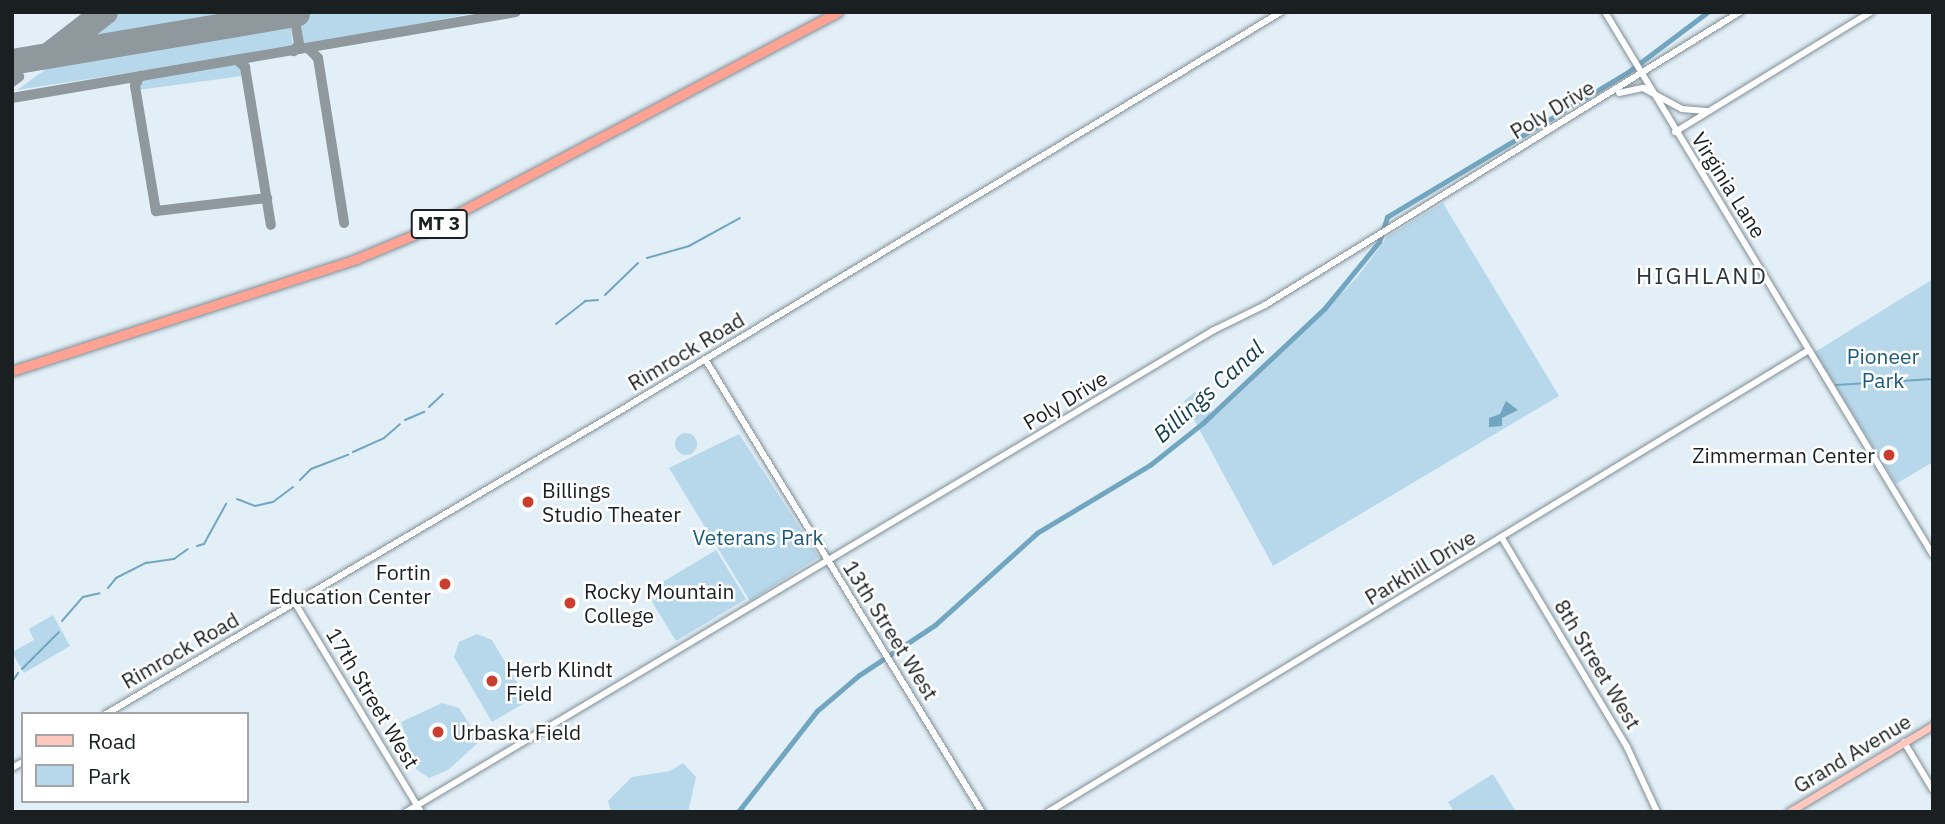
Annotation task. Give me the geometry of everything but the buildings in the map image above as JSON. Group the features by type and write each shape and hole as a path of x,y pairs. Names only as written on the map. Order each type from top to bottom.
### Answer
{"highway":[{"name":"MT 3","path":"12,371 356,259 428,229 838,12"}],"main road":[{"name":"Grand Avenue","path":"1789,812 1933,725"}],"street":[{"name":"Rimrock Road","path":"109,712 705,359 1280,12"},
{"name":"Virginia Lane","path":"1605,12 1675,132 1933,555"},
{"name":"Poly Drive","path":"405,812 1376,237 1603,99 1638,69 1740,12"},
{"path":"1675,132 1871,12"},
{"path":"1603,99 1629,88 1653,92 1682,109 1708,110"},
{"name":"Parkhill Drive","path":"1048,812 1809,350"},
{"name":"13th Street West","path":"705,359 982,812"},
{"name":"8th Street West","path":"1502,538 1619,732 1657,812"},
{"name":"17th Street West","path":"295,603 421,812"},
{"path":"1904,742 1933,790"}],"green space":[{"path":"116,12 268,12 90,42 85,35"},
{"path":"297,12 480,12 304,44"},
{"path":"290,22 293,45 286,49 17,90 57,61"},
{"path":"235,64 243,69 242,76 138,90 143,79"},
{"path":"1443,203 1559,396 1273,566 1184,401 1195,392 1214,417 1307,329 1358,276 1387,237"},
{"name":"Pioneer Park","path":"1933,279 1933,462 1896,484 1815,352"},
{"path":"686,433 694,436 697,444 694,452 686,455 678,452 675,444 678,436"},
{"name":"Veterans Park","path":"739,434 819,557 750,601 669,468"},
{"path":"716,550 746,599 676,641 646,592"},
{"path":"53,615 70,646 24,673 12,652 34,640 29,629"},
{"name":"Herb Klindt Field","path":"477,634 492,640 528,701 492,722 454,657 459,642"},
{"name":"Urbaska Field","path":"442,703 459,708 480,741 448,770 429,778 416,769 401,722"},
{"path":"683,763 696,777 688,812 611,812 608,801 632,777 670,771"},
{"path":"1493,774 1516,812 1454,812 1448,802"}],"shaded area":[{"path":"1506,401 1518,410 1502,418 1502,426 1489,427 1489,418 1500,414"}],"waterway":[{"name":"Billings Canal","path":"738,812 817,711 858,676 935,625 1037,533 1150,465 1203,423 1325,308 1379,242 1387,217 1628,72 1708,12"},
{"path":"647,258 689,246 740,218"},
{"path":"605,295 638,263"},
{"path":"556,324 585,301 598,300"},
{"path":"1836,385 1933,379"},
{"path":"429,407 443,394"},
{"path":"405,420 424,412"},
{"path":"353,452 384,438 400,424"},
{"path":"300,480 311,469 348,455"},
{"path":"237,499 255,506 273,502 293,487"},
{"path":"197,546 204,544 226,504"},
{"path":"108,588 116,578 146,563 174,559 188,549"},
{"path":"62,621 83,597 100,593"},
{"path":"22,669 59,632"},
{"path":"12,682 18,673"}],"taxiway":[{"path":"12,98 516,12"},
{"path":"294,15 299,44 294,51"},
{"path":"308,48 318,58 344,223"},
{"path":"237,60 245,67 271,225"},
{"path":"140,76 135,86 156,211 267,198"},
{"path":"12,82 19,77"}],"runway":[{"path":"52,53 105,12"},
{"path":"12,62 297,14"}],"place":[{"name":"Zimmerman Center","path":"1889,455"},
{"name":"Billings Studio Theater","path":"528,502"},
{"name":"Fortin Education Center","path":"445,584"},
{"name":"Rocky Mountain College","path":"570,603"},
{"name":"Herb Klindt Field","path":"492,681"},
{"name":"Urbaska Field","path":"438,732"}],"district":[{"name":"HIGHLAND","path":"1702,275"}]}
